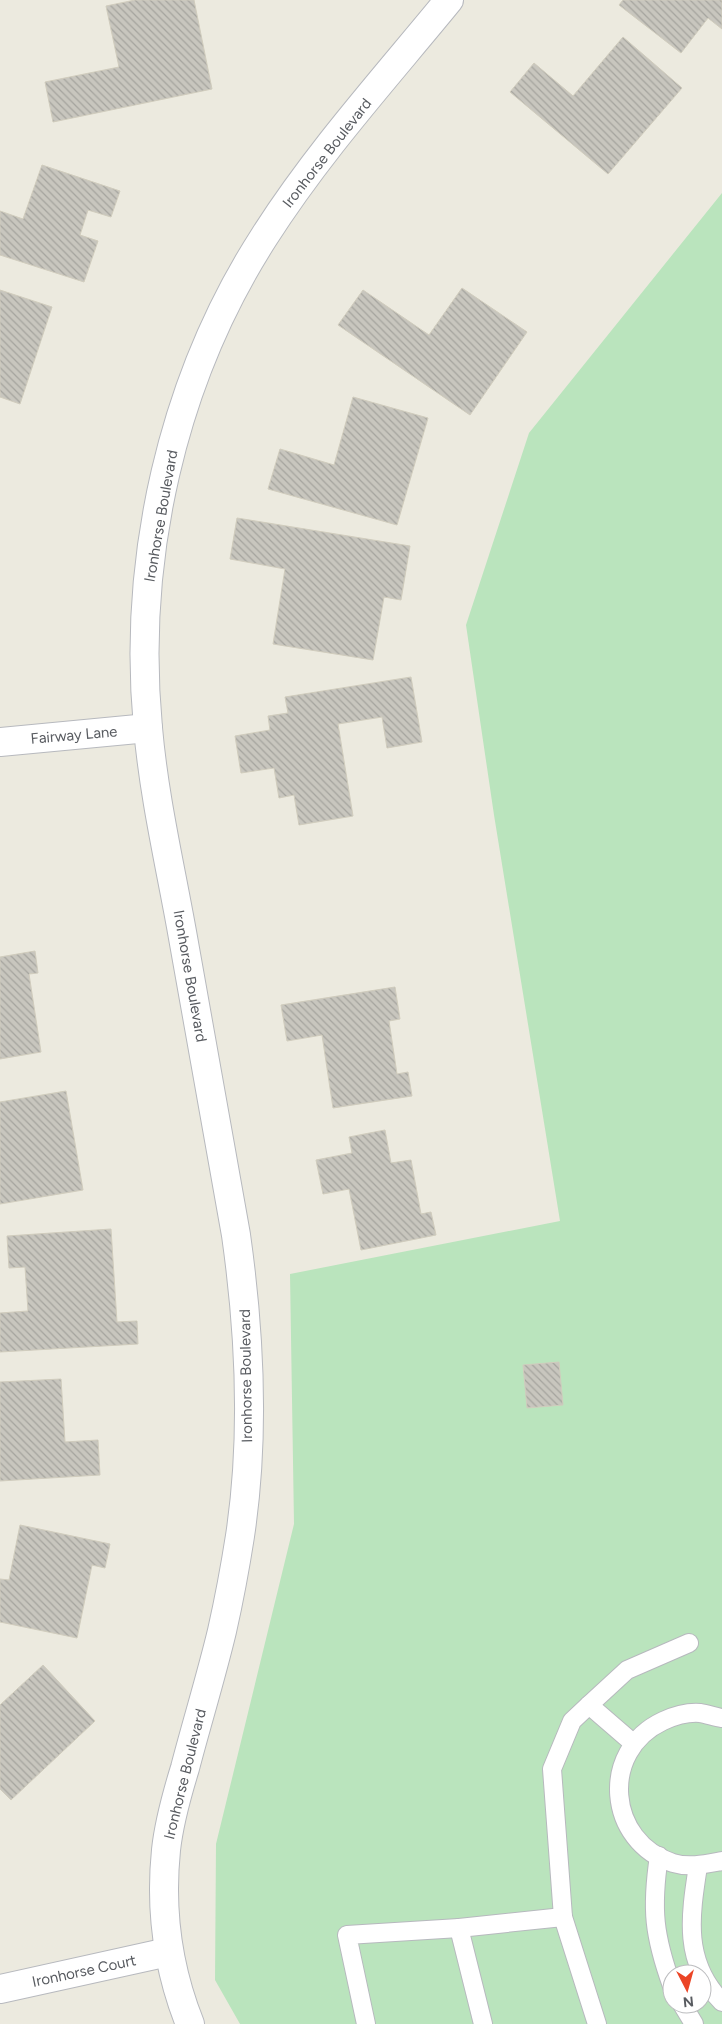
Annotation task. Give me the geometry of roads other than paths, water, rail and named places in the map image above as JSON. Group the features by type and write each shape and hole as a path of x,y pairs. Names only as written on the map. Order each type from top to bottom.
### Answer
{"street":[{"name":"Ironhorse Boulevard","path":"190,2024 181,2001 168,1952 164,1900 166,1849 176,1799 222,1630 240,1535 248,1449 249,1364 242,1278 236,1235 152,765 144,651 150,557 165,473 193,382 222,312 263,238 312,168 449,0"},
{"name":"Fairway Lane","path":"0,742 148,728"},
{"name":"Ironhorse Court","path":"0,1989 168,1952"}],"lane":[{"path":"597,2024 563,1917 552,1769 572,1721 589,1705 628,1670 688,1643"},
{"path":"589,1705 633,1744"},
{"path":"722,1718 699,1713 674,1716 652,1726 633,1744 622,1765 618,1790 622,1814 633,1836 651,1853 674,1863 698,1866 722,1861"},
{"path":"659,1856 655,1885 654,1921 664,1964"},
{"path":"698,1866 691,1934 696,1962 712,1992 722,2002"},
{"path":"366,2024 347,1935 459,1928 563,1917"},
{"path":"459,1928 482,2024"}]}
